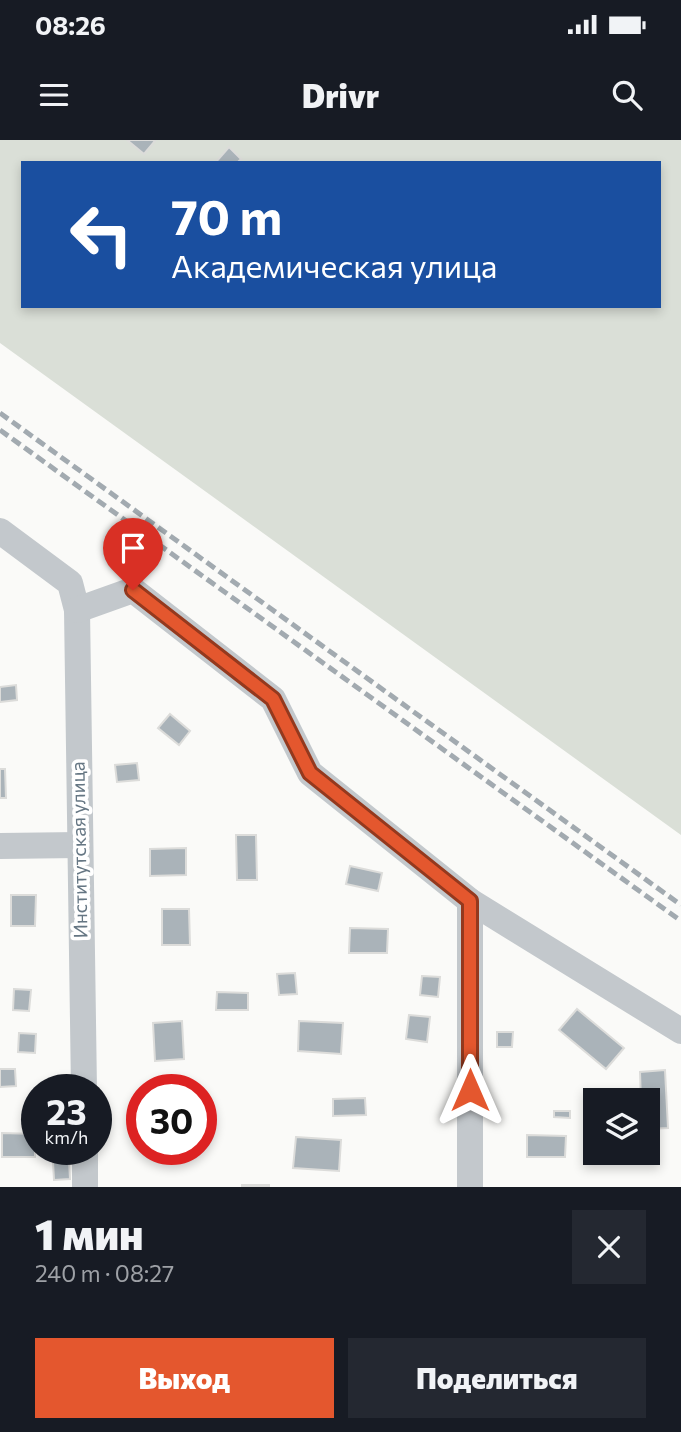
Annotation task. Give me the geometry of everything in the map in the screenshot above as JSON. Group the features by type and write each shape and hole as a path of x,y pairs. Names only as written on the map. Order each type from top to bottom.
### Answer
{"street":[{"path":"0,531 70,583 77,610 133,590 273,699 310,773 470,901 681,1031"},
{"name":"Институтская улица","path":"77,610 83,1074"},
{"path":"0,846 79,845"},
{"path":"470,901 470,1187"},
{"path":"85,1165 85,1187"}],"shaded area":[{"path":"0,140 681,140 681,835 0,343"}],"building":[{"path":"127,140 153,140 155,141 144,154"},
{"path":"229,147 241,159 239,161 217,161"},
{"path":"16,685 17,700 0,702 0,687"},
{"path":"170,714 190,731 179,745 158,728"},
{"path":"137,763 139,780 117,782 115,765"},
{"path":"0,769 5,769 6,798 0,798"},
{"path":"236,835 256,835 257,880 237,880"},
{"path":"186,848 186,875 150,876 150,849"},
{"path":"350,866 382,873 378,891 346,884"},
{"path":"11,895 36,895 35,926 11,926"},
{"path":"162,909 189,909 190,945 162,945"},
{"path":"350,928 388,929 387,953 349,953"},
{"path":"295,973 297,994 279,995 277,974"},
{"path":"422,976 440,977 438,997 420,995"},
{"path":"14,989 31,990 29,1011 13,1010"},
{"path":"217,992 248,993 248,1010 216,1010"},
{"path":"577,1009 624,1048 606,1069 559,1030"},
{"path":"409,1015 430,1017 427,1042 406,1039"},
{"path":"182,1021 184,1059 155,1061 153,1023"},
{"path":"299,1021 343,1023 341,1054 298,1051"},
{"path":"497,1032 513,1032 512,1047 497,1047"},
{"path":"19,1033 36,1034 35,1053 18,1052"},
{"path":"0,1069 15,1069 16,1086 0,1087"},
{"path":"665,1070 668,1128 660,1128 660,1088 641,1088 640,1072"},
{"path":"365,1098 366,1115 333,1116 333,1099"},
{"path":"554,1111 570,1111 570,1118 554,1117"},
{"path":"2,1133 21,1134 21,1157 2,1157"},
{"path":"527,1135 566,1136 565,1157 527,1157"},
{"path":"296,1137 341,1140 339,1171 293,1168"},
{"path":"53,1165 69,1165 70,1179 54,1180"},
{"path":"269,1185 269,1187 242,1187"}],"railway":[{"path":"0,413 681,905"},
{"path":"0,430 681,921"}],"route":[{"path":"133,590 273,699 310,773 470,901 470,1090"}]}
